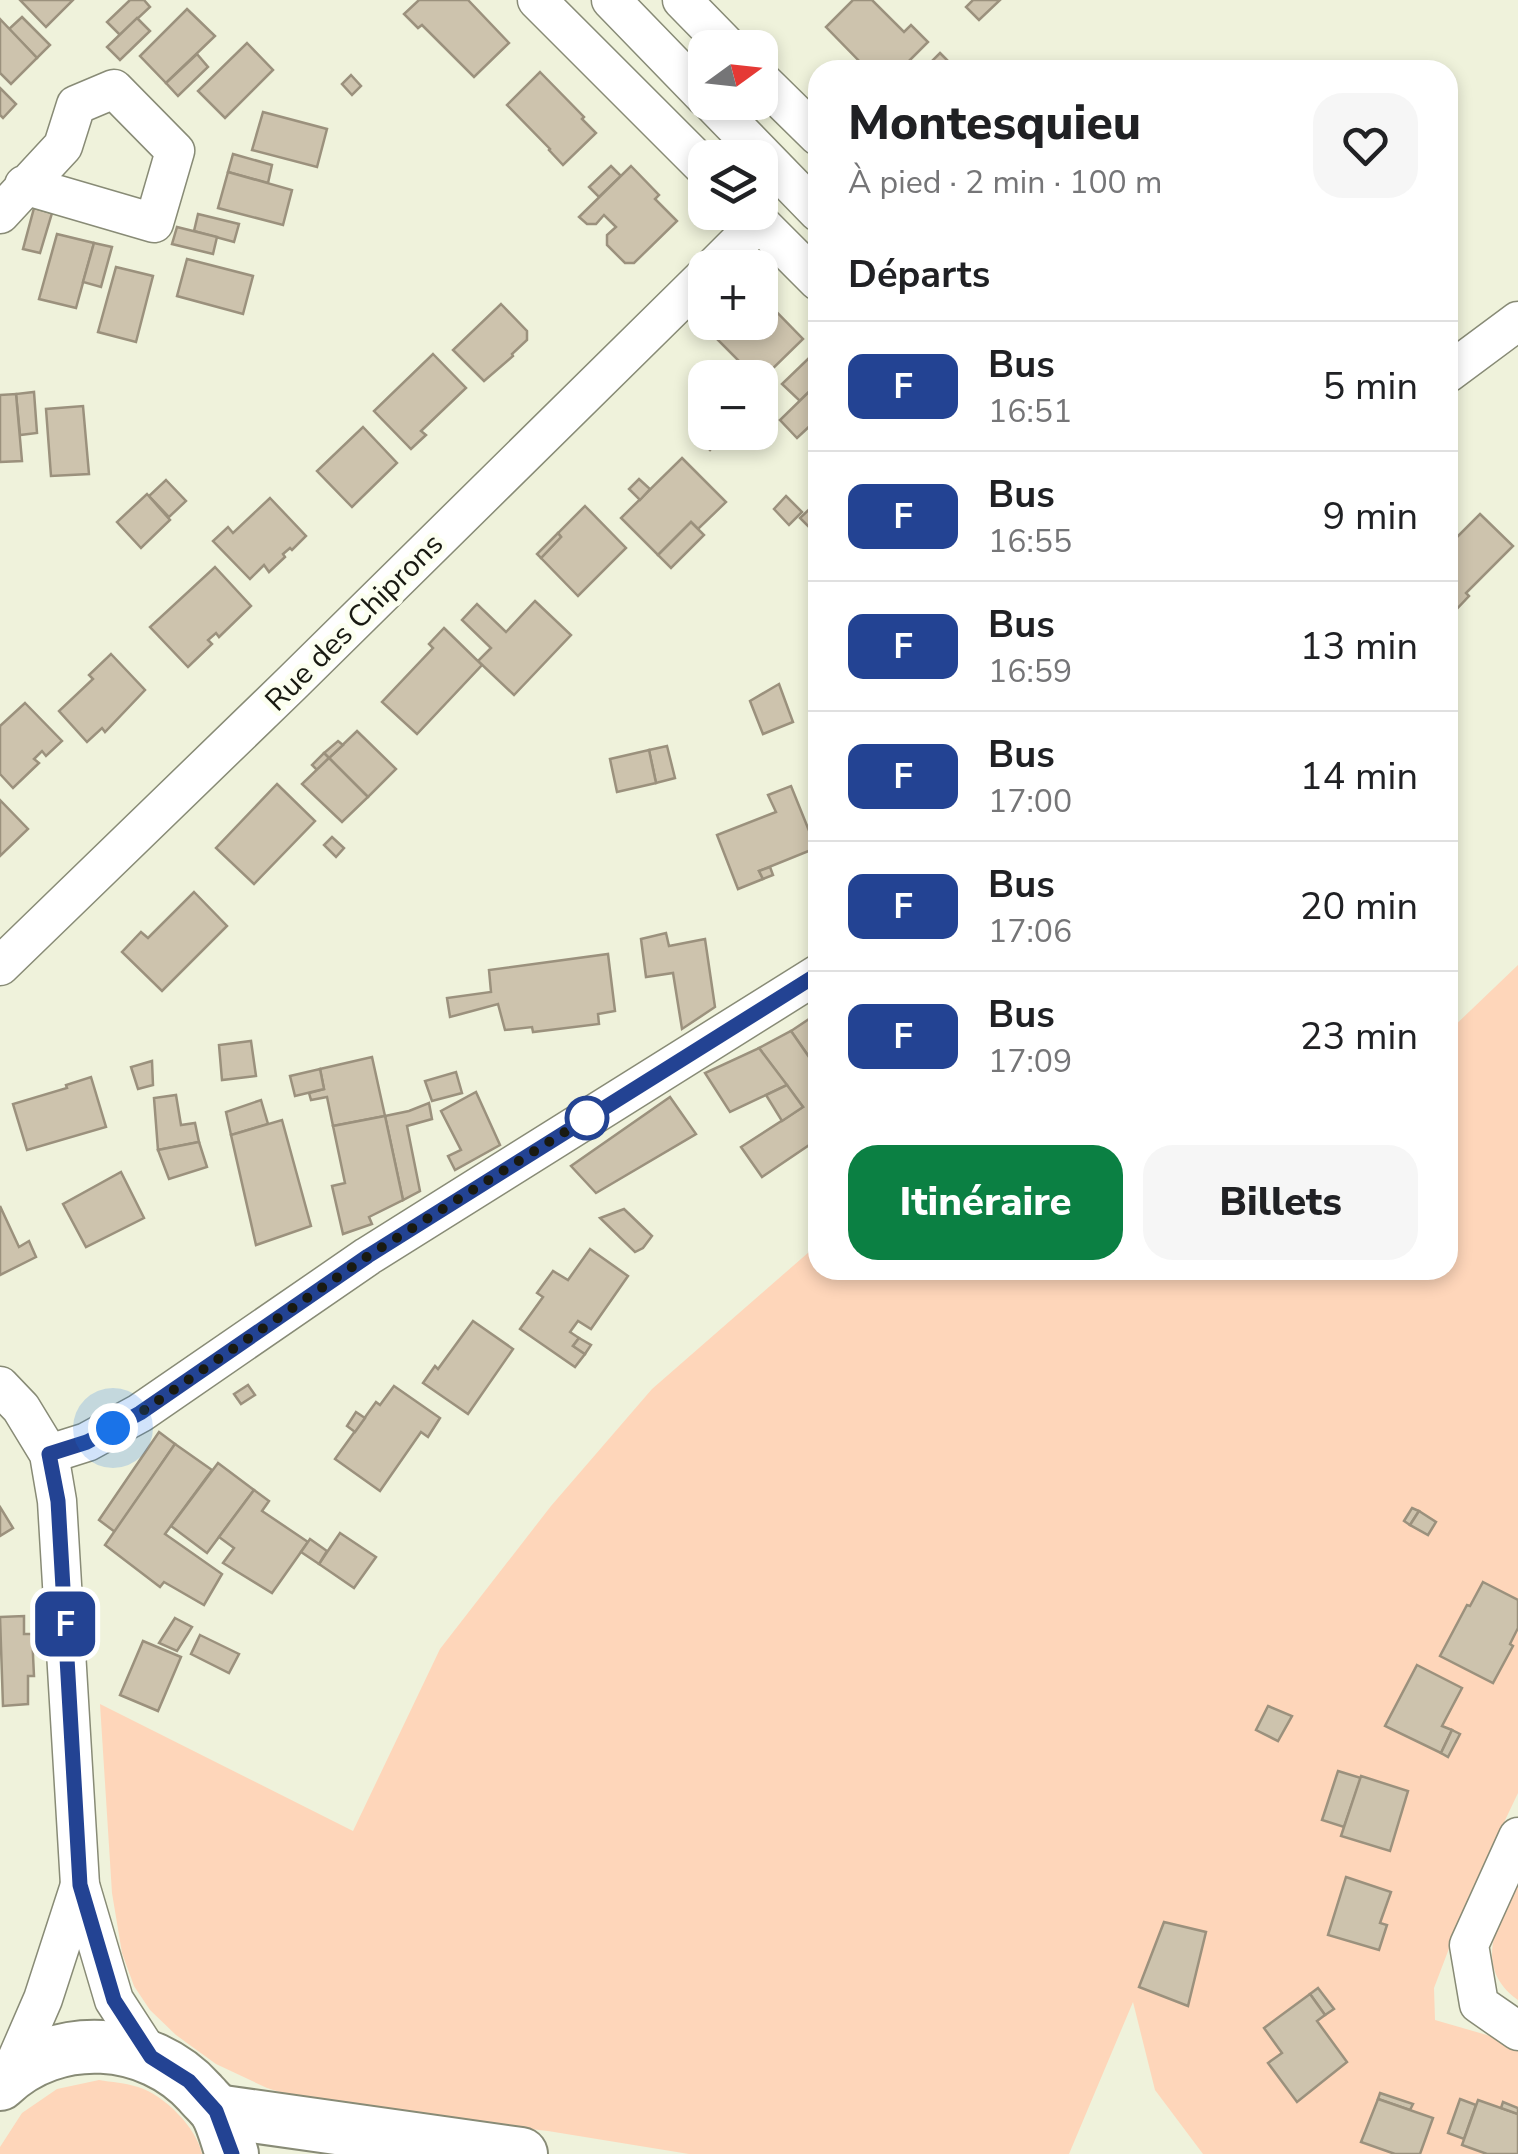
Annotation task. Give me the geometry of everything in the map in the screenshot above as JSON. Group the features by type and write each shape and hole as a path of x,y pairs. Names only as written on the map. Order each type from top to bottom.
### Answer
{"main road":[{"path":"5,2079 39,2057 73,2048 108,2046 151,2057 189,2081 224,2133 521,2154"}],"street":[{"path":"536,0 688,151"},
{"path":"574,38 612,0 688,78"},
{"path":"682,0 711,30"},
{"path":"778,96 808,126"},
{"path":"729,120 808,202"},
{"path":"728,250 744,230"},
{"path":"766,230 808,271"},
{"name":"Rue des Chiprons","path":"0,966 688,293"},
{"path":"1458,366 1518,321"},
{"path":"49,1454 87,1442 140,1413 368,1256 808,980"},
{"path":"0,1386 21,1408 49,1454 58,1501 80,1885 114,2000 151,2057"},
{"path":"1518,1837 1469,1945 1479,2004 1518,2031"},
{"path":"5,2079 42,1999 80,1885"}],"shaded area":[{"path":"1518,965 1518,1600 1483,1582 1440,1656 1493,1683 1518,1628 1518,1793 1469,1896 1434,1988 1435,2020 1518,2044 1518,2108 1503,2102 1501,2108 1479,2100 1476,2105 1461,2100 1448,2132 1464,2139 1462,2145 1487,2154 1420,2154 1433,2118 1380,2093 1361,2142 1395,2154 1203,2154 1155,2090 1133,2002 1069,2154 689,2154 548,2131 309,2101 267,2088 216,2064 176,2035 150,2010 134,1986 122,1953 112,1893 100,1704 353,1831 440,1649 551,1506 652,1389 808,1253 808,1280 1458,1280 1458,1022","holes":["1413,1508 1436,1522 1428,1535 1405,1520","1417,1665 1462,1688 1442,1726 1459,1734 1447,1757 1386,1726","1338,1771 1408,1792 1390,1851 1342,1836 1344,1827 1322,1820","1346,1878 1391,1892 1380,1923 1378,1950 1328,1935","1164,1922 1206,1933 1188,2006 1140,1988","1318,1989 1333,2009 1317,2021 1347,2062 1297,2101 1268,2064 1282,2053"]},
{"path":"1518,1879 1518,2000 1495,1973 1492,1958 1497,1926"},
{"path":"99,2080 133,2086 158,2097 186,2123 202,2154 0,2154 0,2147 22,2113 57,2089"}],"building":[{"path":"20,0 73,0 46,27"},
{"path":"130,0 144,0 150,7 120,35 107,22"},
{"path":"419,0 468,0 509,43 474,77 422,25 418,28 404,14"},
{"path":"853,0 872,0 904,32 911,25 928,42 910,60 858,60 826,27"},
{"path":"973,0 1000,0 979,20 966,7"},
{"path":"187,9 215,36 166,83 140,56"},
{"path":"22,17 50,45 37,58 9,29"},
{"path":"137,18 150,31 120,60 107,47"},
{"path":"0,19 37,58 11,84 0,73"},
{"path":"247,43 273,70 225,118 198,91"},
{"path":"197,54 208,67 178,96 166,83"},
{"path":"540,72 596,133 563,165 507,105"},
{"path":"351,75 361,86 352,95 342,84"},
{"path":"0,88 16,104 3,118 0,115"},
{"path":"263,112 327,129 317,167 252,150"},
{"path":"233,154 272,165 268,183 228,172"},
{"path":"611,166 621,176 599,197 589,187"},
{"path":"631,166 677,221 634,263 625,263 607,245 607,235 616,227 604,215 596,224 587,224 579,217"},
{"path":"228,172 292,190 283,225 218,208"},
{"path":"34,208 52,213 40,253 23,249"},
{"path":"198,214 239,224 234,242 194,231"},
{"path":"177,227 217,237 213,254 172,244"},
{"path":"57,234 94,243 76,308 39,299"},
{"path":"94,243 112,247 101,287 83,282"},
{"path":"187,259 253,276 243,314 177,296"},
{"path":"116,267 153,276 136,342 98,332"},
{"path":"501,304 527,331 527,340 484,381 453,350"},
{"path":"778,313 803,339 778,363 778,360 738,360 718,340 778,340"},
{"path":"433,354 466,388 421,431 426,435 411,449 374,411"},
{"path":"808,359 808,393 800,401 782,384"},
{"path":"34,392 37,433 20,435 16,394"},
{"path":"808,393 808,428 797,438 780,420"},
{"path":"16,394 22,461 0,462 0,395"},
{"path":"83,406 89,474 51,476 46,409"},
{"path":"363,427 397,463 352,507 317,471"},
{"path":"682,458 726,502 698,529 691,522 658,555 621,518"},
{"path":"639,479 650,489 640,500 629,489"},
{"path":"166,480 186,501 169,517 149,496"},
{"path":"147,494 170,520 141,548 117,522"},
{"path":"786,496 802,512 789,525 774,509"},
{"path":"270,498 306,536 283,554 285,557 269,572 264,565 250,579 213,541 228,527 233,533"},
{"path":"585,506 626,548 578,596 541,558 561,537 558,533"},
{"path":"1480,514 1513,546 1466,593 1469,596 1458,608 1458,536"},
{"path":"691,522 704,535 671,568 658,555"},
{"path":"558,533 561,537 541,558 537,554"},
{"path":"215,567 251,606 219,637 216,633 208,640 212,644 188,667 150,627"},
{"path":"535,601 571,635 514,695 478,661 491,648 462,620 477,604 506,632"},
{"path":"444,628 482,665 417,734 382,702 433,648 429,644"},
{"path":"111,654 145,690 105,732 102,728 87,742 59,711 93,679 89,675"},
{"path":"779,684 793,722 763,734 750,701"},
{"path":"25,703 62,741 46,756 42,751 34,759 39,763 13,788 0,774 0,726"},
{"path":"357,731 396,769 368,797 329,758"},
{"path":"338,741 343,745 329,758 324,753"},
{"path":"667,746 675,778 656,783 649,750"},
{"path":"649,750 656,783 617,792 610,759"},
{"path":"324,753 329,758 317,770 312,765"},
{"path":"329,758 368,797 342,822 302,784"},
{"path":"277,784 315,821 254,884 216,848"},
{"path":"791,786 808,828 808,851 759,871 763,879 738,889 717,835 776,812 768,795"},
{"path":"0,800 28,829 0,856"},
{"path":"332,837 344,848 336,857 324,845"},
{"path":"770,867 773,875 763,879 759,871"},
{"path":"194,892 227,926 162,991 122,952 141,932 148,938"},
{"path":"666,933 669,946 705,939 715,1007 682,1029 673,973 646,977 641,939"},
{"path":"608,954 615,1011 598,1014 599,1024 533,1032 532,1027 505,1030 498,1004 450,1017 447,998 491,992 489,970"},
{"path":"808,1020 808,1056 791,1031"},
{"path":"791,1031 808,1056 808,1146 762,1177 741,1147 803,1107 759,1048"},
{"path":"251,1041 256,1076 222,1080 219,1045"},
{"path":"759,1048 787,1085 730,1112 705,1073"},
{"path":"372,1057 385,1116 333,1126 327,1097 311,1100 309,1093 324,1089 320,1069"},
{"path":"152,1061 153,1085 138,1089 131,1067"},
{"path":"320,1069 324,1089 295,1096 290,1076"},
{"path":"456,1072 462,1093 432,1101 425,1081"},
{"path":"91,1077 106,1127 27,1150 13,1104"},
{"path":"787,1085 803,1107 782,1121 766,1095"},
{"path":"476,1092 500,1145 455,1170 448,1156 461,1150 441,1111"},
{"path":"176,1095 181,1125 195,1123 199,1142 158,1150 154,1098"},
{"path":"670,1097 696,1134 596,1193 571,1166"},
{"path":"261,1100 268,1124 231,1135 226,1112"},
{"path":"429,1103 432,1119 407,1126 420,1191 403,1200 385,1116"},
{"path":"385,1116 403,1200 369,1217 372,1224 343,1234 332,1186 345,1183 333,1126"},
{"path":"282,1120 311,1226 256,1245 231,1135"},
{"path":"199,1142 207,1167 169,1179 158,1150"},
{"path":"121,1172 144,1218 86,1247 63,1204"},
{"path":"0,1206 19,1247 29,1241 36,1257 0,1275"},
{"path":"624,1209 652,1236 635,1252 600,1218"},
{"path":"590,1249 628,1276 591,1329 578,1321 570,1332 579,1338 573,1346 585,1354 575,1367 520,1329 543,1297 537,1293 553,1271 568,1280"},
{"path":"473,1321 513,1349 468,1414 423,1383"},
{"path":"579,1338 591,1345 585,1354 573,1346"},
{"path":"248,1385 255,1395 241,1404 234,1394"},
{"path":"394,1386 440,1418 428,1437 421,1432 380,1491 335,1459 376,1402 380,1405"},
{"path":"356,1412 365,1418 355,1432 347,1426"},
{"path":"159,1432 175,1444 115,1532 99,1520"},
{"path":"175,1444 212,1470 165,1534 222,1574 204,1605 164,1582 160,1587 105,1545"},
{"path":"218,1463 254,1490 207,1553 171,1526"},
{"path":"254,1490 269,1501 262,1511 308,1542 272,1593 223,1563 234,1548 219,1537"},
{"path":"0,1507 13,1528 0,1536"},
{"path":"1412,1508 1419,1511 1410,1525 1404,1521"},
{"path":"1419,1511 1436,1522 1428,1535 1410,1525"},
{"path":"340,1533 376,1557 354,1588 319,1564"},
{"path":"310,1539 327,1551 319,1564 301,1552"},
{"path":"1483,1582 1518,1600 1518,1628 1510,1644 1513,1646 1493,1683 1440,1656"},
{"path":"24,1616 24,1634 32,1634 34,1676 28,1676 28,1704 3,1706 0,1617"},
{"path":"175,1618 192,1627 177,1651 159,1643"},
{"path":"200,1635 239,1654 229,1673 191,1654"},
{"path":"143,1641 181,1657 158,1711 120,1695"},
{"path":"1417,1665 1462,1688 1442,1726 1452,1730 1441,1753 1385,1726"},
{"path":"1268,1706 1292,1716 1278,1741 1256,1730"},
{"path":"1452,1730 1460,1734 1448,1757 1441,1753"},
{"path":"1338,1771 1361,1778 1344,1827 1322,1820"},
{"path":"1361,1776 1408,1791 1390,1851 1341,1836"},
{"path":"1346,1877 1391,1892 1380,1923 1387,1925 1379,1950 1328,1935"},
{"path":"1164,1922 1206,1932 1188,2006 1139,1987"},
{"path":"1318,1988 1334,2009 1325,2015 1310,1994"},
{"path":"1310,1994 1325,2015 1317,2021 1347,2062 1297,2102 1268,2063 1282,2053 1264,2028"},
{"path":"1380,2093 1413,2104 1410,2110 1378,2099"},
{"path":"1378,2099 1433,2118 1420,2154 1395,2154 1361,2142"},
{"path":"1460,2099 1476,2105 1464,2139 1448,2133"},
{"path":"1478,2100 1518,2114 1518,2154 1487,2154 1462,2145"},
{"path":"1503,2102 1518,2108 1518,2114 1501,2108"}],"bus line":[{"name":"F","path":"232,2154 216,2111 189,2081 151,2057 114,2000 80,1885 58,1501 49,1454 87,1442 140,1413 368,1256 808,980"}],"route":[{"path":"113,1428 368,1256 587,1118"}]}
